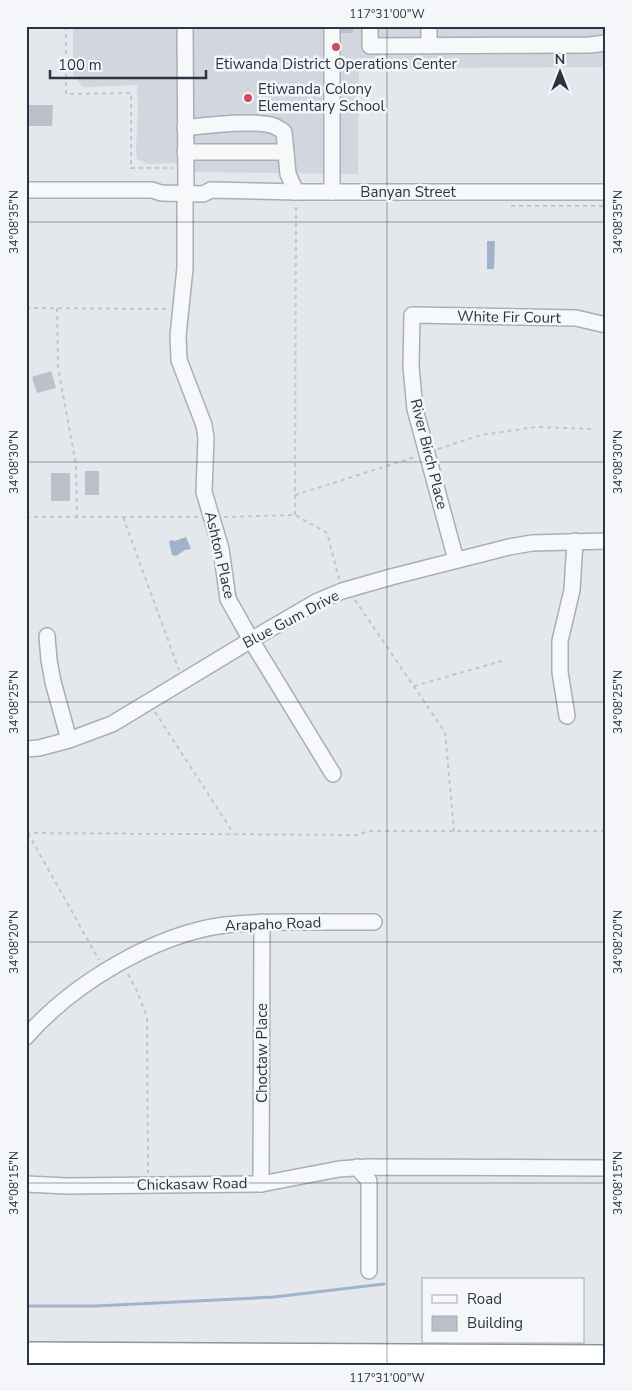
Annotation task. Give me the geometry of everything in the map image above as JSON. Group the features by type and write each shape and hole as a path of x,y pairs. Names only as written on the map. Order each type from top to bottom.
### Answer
{"highway":[{"path":"26,1353 606,1356"}],"street":[{"name":"Ashton Place","path":"185,26 185,268 178,336 179,360 204,425 206,438 204,492 221,549 228,599 333,774"},
{"path":"332,26 332,192"},
{"path":"370,26 370,46 590,46 606,42"},
{"path":"428,46 429,26"},
{"path":"185,128 245,123 272,125 284,132 288,174 296,192"},
{"path":"185,152 286,152"},
{"name":"Banyan Street","path":"26,190 152,190 161,193 185,190 203,194 211,190 296,192 606,192"},
{"name":"White Fir Court","path":"412,315 576,318 606,325"},
{"name":"River Birch Place","path":"412,315 410,367 415,409 456,560"},
{"path":"567,716 560,672 560,641 572,590 575,541"},
{"name":"Blue Gum Drive","path":"26,750 69,740 112,724 316,602 345,590 456,560 532,543 606,541"},
{"path":"47,636 53,682 69,740"},
{"name":"Arapaho Road","path":"29,1029 80,988 122,961 152,946 185,934 224,925 262,922 374,922"},
{"name":"Choctaw Place","path":"261,1184 262,922"},
{"name":"Chickasaw Road","path":"26,1184 67,1186 261,1184 339,1169 384,1167 606,1168"},
{"path":"357,1168 369,1181 369,1271"}],"path":[{"path":"66,26 66,94 131,93 131,168 185,168"},
{"path":"295,515 296,192"},
{"path":"26,308 181,309"},
{"path":"57,308 58,367 76,465 77,517"},
{"path":"295,495 482,435 536,428 592,429"},
{"path":"26,516 212,517 295,515 327,533 345,590 445,732 454,831"},
{"path":"123,517 183,681"},
{"path":"414,686 502,662"},
{"path":"148,702 232,831 232,834"},
{"path":"27,833 358,835 368,831 606,832"},
{"path":"26,838 27,833"},
{"path":"27,833 106,971"},
{"path":"122,961 147,1017 148,1185"}],"shaded area":[{"name":"Etiwanda Colony Elementary School","path":"73,26 606,26 606,67 359,68 358,174 195,172 195,167 171,163 148,164 137,159 137,85 83,87 73,75"}],"water":[{"path":"487,241 495,241 494,269 487,269"},
{"path":"186,537 191,549 185,550 176,556 172,555 169,542"}],"building":[{"path":"337,26 353,26 353,33 337,33"},
{"path":"393,26 417,26 417,29 393,29"},
{"path":"26,105 53,105 52,126 26,126"},
{"path":"51,371 56,388 37,393 32,377"},
{"path":"85,471 99,471 99,495 85,495"},
{"path":"51,473 70,473 70,501 51,501"}],"waterway":[{"path":"26,1306 96,1306 274,1297 384,1284"}],"place":[{"name":"Etiwanda District Operations Center","path":"336,47"},
{"name":"Etiwanda Colony Elementary School","path":"248,98"}]}
